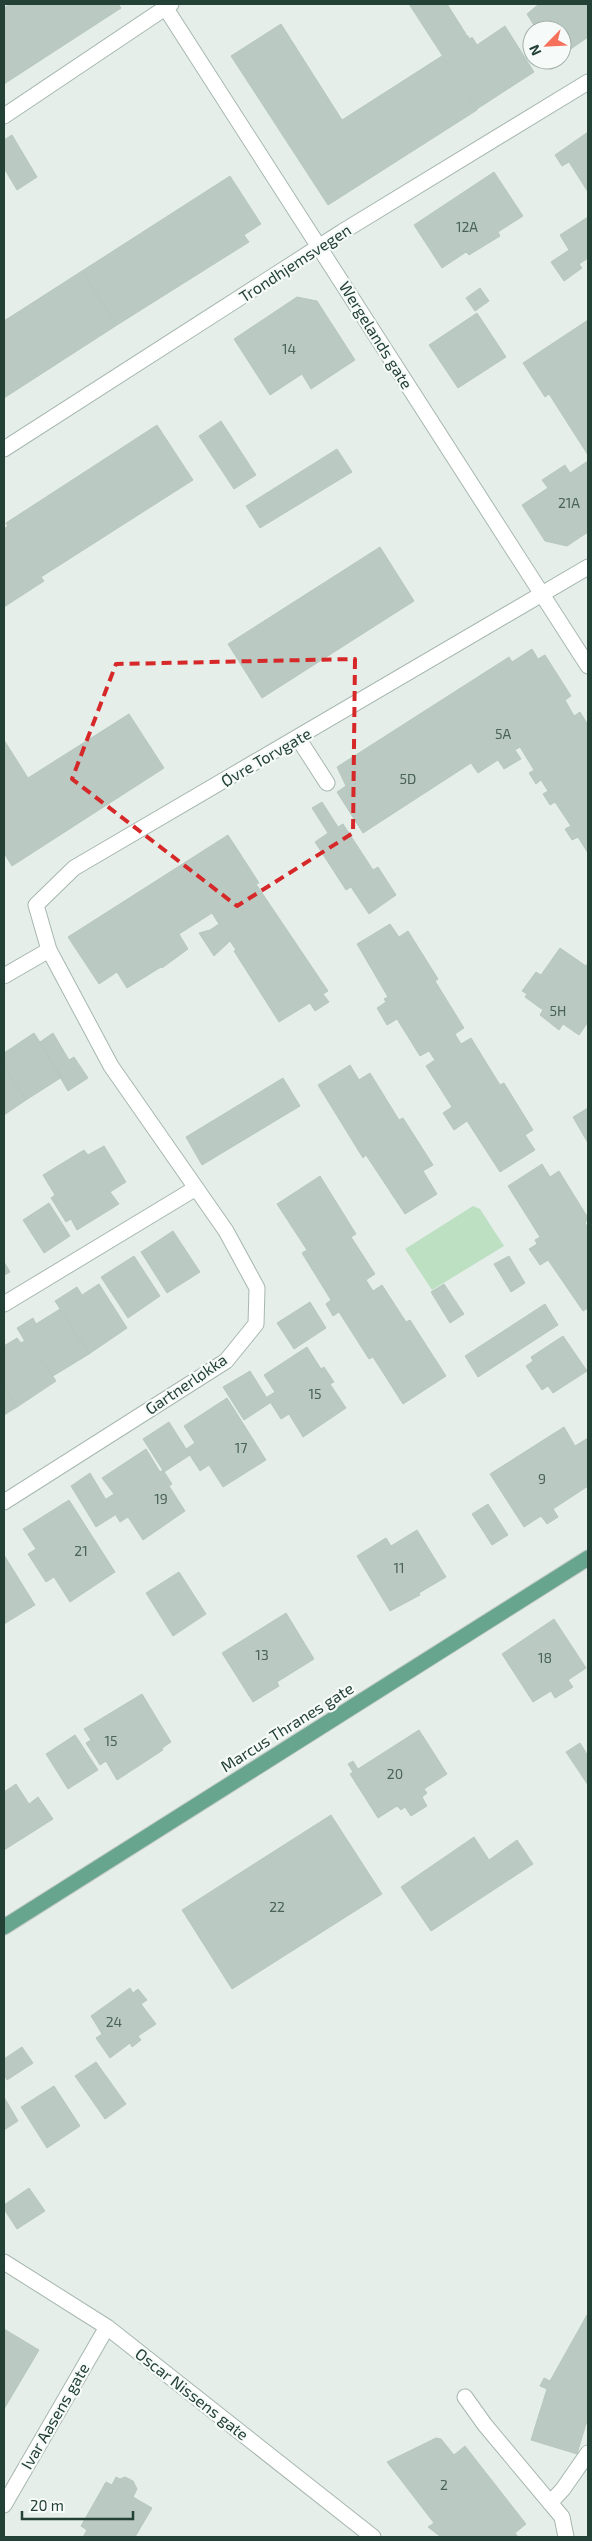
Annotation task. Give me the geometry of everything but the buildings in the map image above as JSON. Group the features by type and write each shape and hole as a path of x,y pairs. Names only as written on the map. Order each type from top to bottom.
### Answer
{"main road":[{"name":"Marcus Thranes gate","path":"4,1926 588,1558"}],"street":[{"path":"4,116 167,5"},
{"name":"Wergelands gate","path":"167,5 320,247 545,594 588,666"},
{"name":"Trondhjemsvegen","path":"4,449 320,247 588,82"},
{"name":"Øvre Torvgate","path":"49,950 36,906 74,868 545,594 588,567"},
{"path":"298,738 327,783"},
{"path":"4,976 49,950"},
{"name":"Gartnerløkka","path":"4,1502 226,1361 256,1324 257,1288 226,1231 111,1066 49,950"},
{"path":"4,1304 196,1188"},
{"name":"Oscar Nissens gate","path":"4,2262 107,2328 373,2537"},
{"name":"Ivar Aasens gate","path":"4,2505 107,2328"},
{"path":"465,2397 485,2425 562,2517 566,2537"},
{"path":"550,2503 563,2489 588,2453"}],"highlighted area":[{"path":"355,659 353,833 237,906 72,779 116,664"}],"green space":[{"path":"473,1206 480,1209 504,1246 432,1290 405,1249"}]}
